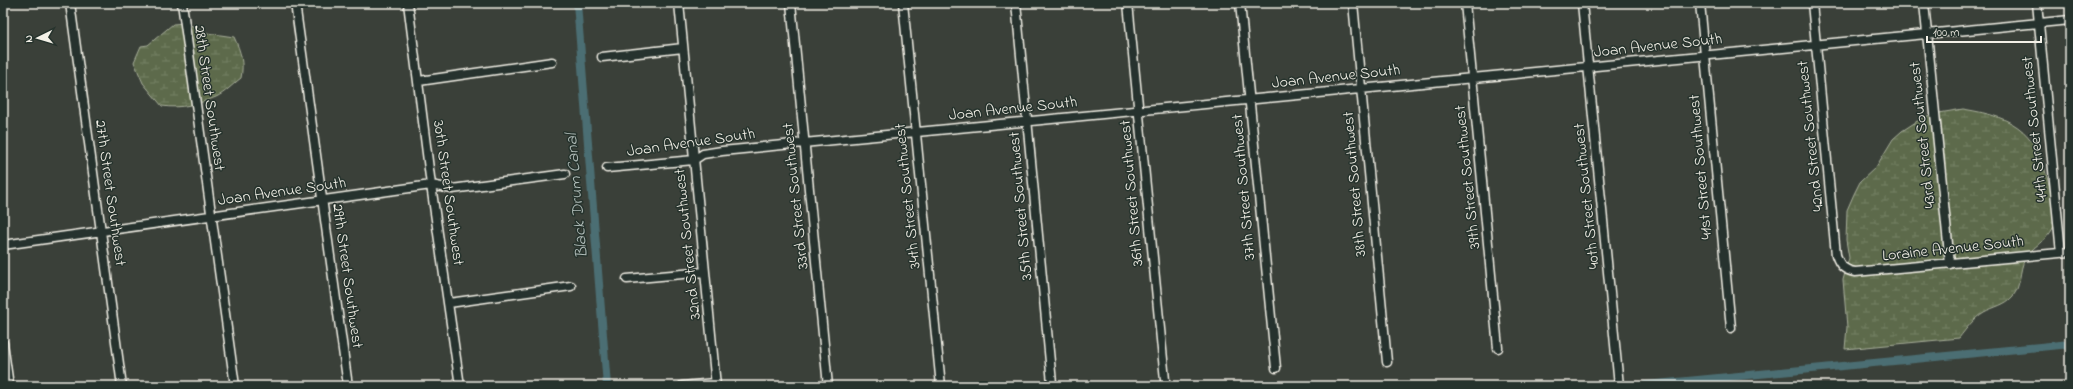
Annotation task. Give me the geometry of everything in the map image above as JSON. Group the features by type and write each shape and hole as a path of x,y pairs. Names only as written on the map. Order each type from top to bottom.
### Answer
{"street":[{"name":"27th Street Southwest","path":"70,3 122,386"},
{"name":"28th Street Southwest","path":"182,3 235,386"},
{"name":"29th Street Southwest","path":"295,3 348,386"},
{"name":"30th Street Southwest","path":"408,3 431,185 460,386"},
{"name":"32nd Street Southwest","path":"679,3 715,384"},
{"name":"33rd Street Southwest","path":"791,3 828,386"},
{"name":"34th Street Southwest","path":"903,3 940,386"},
{"name":"35th Street Southwest","path":"1016,3 1052,383"},
{"name":"36th Street Southwest","path":"1128,3 1165,380"},
{"name":"37th Street Southwest","path":"1240,3 1276,368"},
{"name":"38th Street Southwest","path":"1353,3 1387,362"},
{"name":"39th Street Southwest","path":"1465,3 1498,348"},
{"name":"40th Street Southwest","path":"1582,3 1619,386"},
{"name":"41st Street Southwest","path":"1700,3 1731,328"},
{"name":"42nd Street Southwest","path":"1812,3 1836,255 1840,265"},
{"name":"43rd Street Southwest","path":"1924,3 1950,264"},
{"name":"44th Street Southwest","path":"2037,3 2061,253"},
{"name":"Joan Avenue South","path":"607,168 694,160 703,154 804,143 2070,20"},
{"path":"602,57 683,48"},
{"path":"419,81 552,62"},
{"name":"Joan Avenue South","path":"3,245 431,185 452,189 565,174"},
{"name":"Loraine Avenue South","path":"1840,265 1847,270 1855,272 2070,252"},
{"path":"627,279 705,272"},
{"path":"449,302 571,286"},
{"path":"3,343 9,386"},
{"path":"682,386 715,384"}],"green space":[{"path":"186,23 207,33 234,37 241,58 241,78 223,93 210,100 176,107 162,106 143,83 134,62 141,46 148,45 173,24"},
{"path":"1963,109 1999,117 2023,131 2032,141 2045,170 2050,189 2055,214 2053,228 2047,236 2031,250 2025,259 2016,292 2013,296 2003,304 1980,314 1959,338 1845,349 1847,327 1843,280 1849,258 1846,240 1847,210 1854,194 1860,182 1876,167 1893,139 1902,131 1922,118 1933,114"}],"waterway":[{"name":"Black Drum Canal","path":"577,3 607,386"},
{"path":"1646,385 2070,344"}]}
